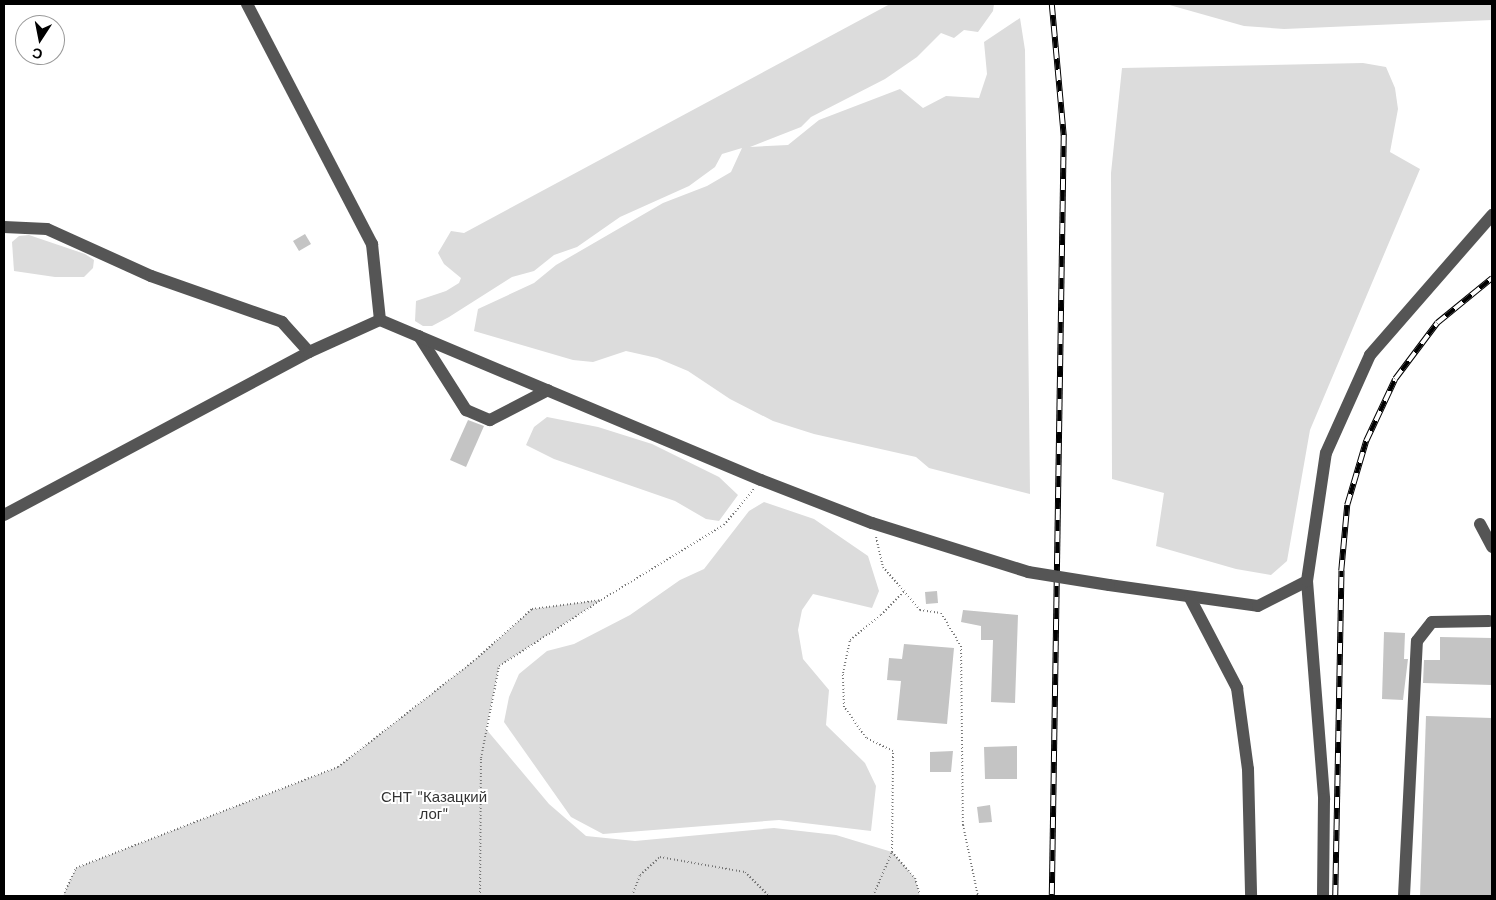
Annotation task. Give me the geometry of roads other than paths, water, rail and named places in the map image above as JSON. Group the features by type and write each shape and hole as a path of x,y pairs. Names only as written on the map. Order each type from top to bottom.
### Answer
{"street":[{"path":"246,4 372,244 380,320"},
{"path":"1323,896 1324,799 1307,581 1326,453 1370,355 1492,215"},
{"path":"4,227 47,229 81,242 151,276 282,322 309,352"},
{"path":"4,515 309,352 380,320 761,480 872,523 1028,572 1190,598 1258,606 1307,581"},
{"path":"419,336 466,410 490,420 548,390"},
{"path":"1480,524 1492,547"},
{"path":"1190,598 1237,688 1248,770 1251,896"},
{"path":"1404,896 1417,641 1432,622 1490,620"}],"railway":[{"path":"1052,4 1064,135 1052,896"},
{"path":"1335,896 1341,571 1347,505 1366,441 1395,379 1437,323 1492,278"}],"park label":[{"name":"СНТ \"Казацкий лог\"","path":"434,806"}]}
